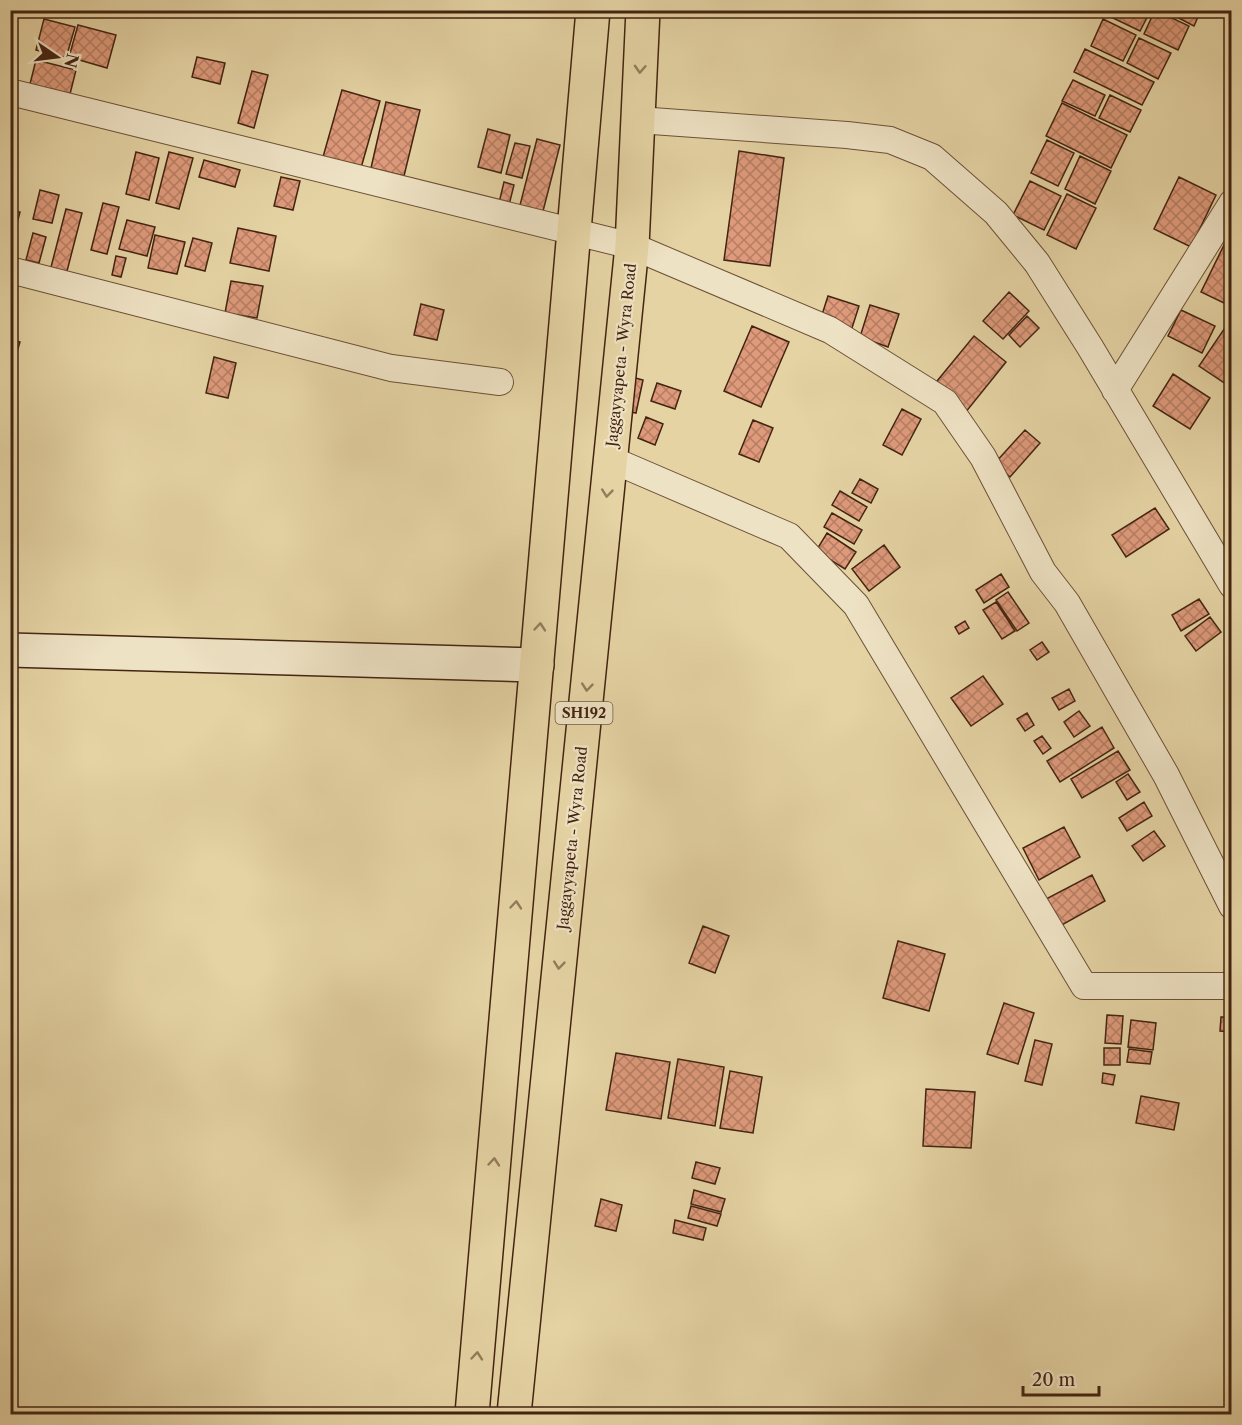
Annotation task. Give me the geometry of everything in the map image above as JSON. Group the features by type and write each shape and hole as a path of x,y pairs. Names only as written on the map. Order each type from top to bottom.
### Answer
{"main road":[{"name":"SH192","path":"472,1414 593,10"},
{"name":"Jaggayyapeta - Wyra Road","path":"514,1414 632,246 643,10"}],"street":[{"path":"10,92 632,246 830,330 945,402 983,457 1043,572 1067,603 1166,775 1232,906"},
{"path":"638,120 890,140 932,157 996,213 1037,263 1232,585"},
{"path":"1115,390 1232,203"},
{"path":"10,270 391,368 500,382"},
{"path":"610,459 789,536 856,605 1084,986 1232,986"},
{"path":"10,650 537,665"}],"building":[{"path":"1111,10 1151,10 1140,31 1109,16"},
{"path":"1155,10 1189,26 1178,50 1144,34"},
{"path":"1163,10 1201,10 1194,26"},
{"path":"44,19 75,27 66,58 36,50"},
{"path":"1103,19 1136,35 1123,61 1091,46"},
{"path":"78,25 116,35 107,68 69,57"},
{"path":"1139,38 1171,53 1158,79 1127,63"},
{"path":"1085,49 1154,82 1142,105 1074,72"},
{"path":"197,57 225,63 220,84 192,77"},
{"path":"36,60 76,70 69,98 29,88"},
{"path":"252,71 268,75 254,128 238,123"},
{"path":"1073,80 1105,95 1095,116 1062,101"},
{"path":"342,90 380,101 359,175 321,164"},
{"path":"1110,95 1141,110 1130,132 1099,118"},
{"path":"386,102 420,110 404,176 371,168"},
{"path":"1062,103 1127,135 1111,168 1046,136"},
{"path":"488,129 510,135 501,173 478,167"},
{"path":"537,139 560,145 542,215 519,209"},
{"path":"1047,140 1074,153 1058,186 1031,173"},
{"path":"515,143 530,146 522,178 506,174"},
{"path":"739,151 784,158 770,266 724,260"},
{"path":"136,152 159,158 149,200 126,194"},
{"path":"169,152 193,158 179,209 156,203"},
{"path":"1080,156 1111,171 1095,204 1065,189"},
{"path":"204,160 240,170 235,187 199,177"},
{"path":"281,177 300,181 293,210 274,206"},
{"path":"1179,177 1216,195 1191,247 1154,229"},
{"path":"1030,181 1061,196 1044,230 1013,215"},
{"path":"504,182 514,185 508,209 498,207"},
{"path":"40,190 59,195 52,223 33,219"},
{"path":"1067,194 1096,208 1076,249 1047,235"},
{"path":"103,203 119,207 107,254 91,250"},
{"path":"66,209 82,213 66,275 50,271"},
{"path":"10,210 20,212 13,239 10,239"},
{"path":"127,220 155,227 147,256 119,249"},
{"path":"238,228 276,236 269,271 230,263"},
{"path":"33,233 46,237 39,263 26,260"},
{"path":"155,235 185,242 177,274 148,268"},
{"path":"193,238 212,243 205,271 185,266"},
{"path":"1225,243 1232,247 1232,292 1226,304 1201,292"},
{"path":"116,256 126,258 121,277 112,275"},
{"path":"231,281 263,286 257,318 225,313"},
{"path":"1009,292 1029,311 1003,339 983,321"},
{"path":"828,296 859,306 851,331 820,321"},
{"path":"421,304 444,310 437,340 414,335"},
{"path":"870,305 899,314 888,347 860,337"},
{"path":"1181,310 1215,326 1202,353 1168,336"},
{"path":"1027,316 1039,328 1020,347 1009,335"},
{"path":"1232,319 1232,388 1199,366"},
{"path":"752,326 789,342 761,407 724,391"},
{"path":"974,336 1006,362 965,413 933,386"},
{"path":"10,339 20,342 15,358 10,356"},
{"path":"214,357 236,363 228,398 206,393"},
{"path":"1173,374 1210,398 1190,429 1153,406"},
{"path":"628,376 643,380 636,413 621,410"},
{"path":"657,383 681,391 675,409 651,401"},
{"path":"902,409 921,419 902,455 883,445"},
{"path":"646,417 663,424 655,445 638,438"},
{"path":"753,420 773,428 759,462 739,454"},
{"path":"1025,430 1040,443 1010,477 995,463"},
{"path":"860,479 878,489 871,503 852,493"},
{"path":"840,491 867,507 859,521 832,505"},
{"path":"1155,508 1169,529 1126,557 1112,535"},
{"path":"832,513 862,530 854,544 824,527"},
{"path":"827,533 856,552 845,569 816,551"},
{"path":"884,545 900,567 869,591 852,569"},
{"path":"1001,574 1009,587 984,603 976,590"},
{"path":"1008,592 1029,623 1017,631 996,600"},
{"path":"1199,599 1209,614 1181,631 1172,615"},
{"path":"996,602 1015,631 1002,639 983,610"},
{"path":"1210,617 1221,632 1196,651 1185,636"},
{"path":"965,621 969,628 959,634 955,627"},
{"path":"1042,642 1049,652 1037,660 1030,650"},
{"path":"983,676 1003,704 971,726 951,698"},
{"path":"1069,689 1075,701 1059,710 1052,698"},
{"path":"1079,711 1090,726 1074,737 1064,722"},
{"path":"1027,713 1034,725 1025,731 1017,719"},
{"path":"1102,727 1114,748 1060,782 1047,761"},
{"path":"1042,736 1051,748 1043,754 1034,741"},
{"path":"1118,751 1130,770 1082,798 1071,779"},
{"path":"1128,774 1140,792 1127,800 1116,782"},
{"path":"1144,802 1152,816 1127,831 1119,818"},
{"path":"1064,827 1080,857 1039,880 1023,848"},
{"path":"1154,831 1165,846 1143,861 1132,846"},
{"path":"1092,875 1105,901 1060,926 1046,899"},
{"path":"703,926 729,936 715,973 689,963"},
{"path":"898,941 945,954 929,1011 883,998"},
{"path":"1004,1003 1034,1013 1018,1064 987,1054"},
{"path":"1107,1015 1123,1016 1121,1044 1105,1043"},
{"path":"1221,1017 1232,1017 1232,1032 1220,1031"},
{"path":"1131,1020 1156,1023 1153,1050 1128,1047"},
{"path":"1035,1040 1052,1044 1042,1085 1025,1081"},
{"path":"1104,1048 1120,1048 1120,1065 1104,1065"},
{"path":"1129,1049 1152,1052 1150,1064 1127,1062"},
{"path":"616,1053 670,1062 661,1119 606,1110"},
{"path":"678,1059 724,1067 715,1126 668,1118"},
{"path":"730,1071 762,1077 753,1133 720,1128"},
{"path":"1103,1073 1115,1075 1113,1085 1102,1083"},
{"path":"926,1089 975,1092 971,1148 923,1146"},
{"path":"1141,1096 1179,1103 1174,1130 1136,1123"},
{"path":"696,1162 720,1168 715,1184 692,1178"},
{"path":"694,1190 725,1199 721,1212 691,1204"},
{"path":"601,1199 622,1205 616,1231 595,1226"},
{"path":"691,1206 721,1214 717,1226 688,1218"},
{"path":"675,1220 706,1228 703,1240 673,1233"}]}
